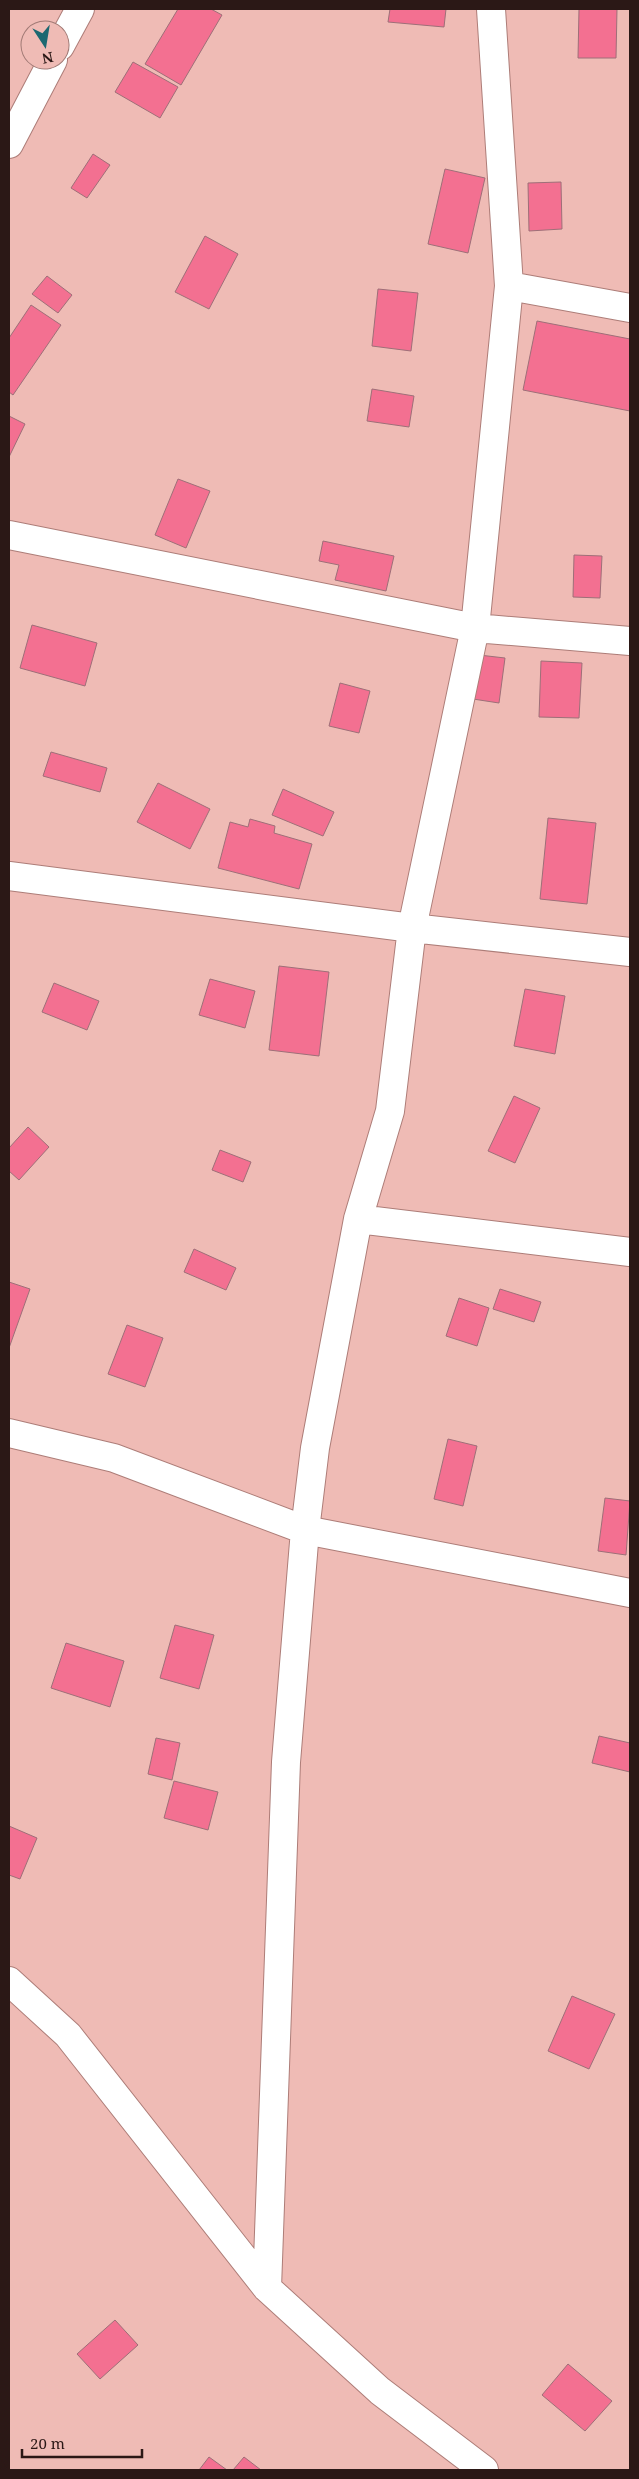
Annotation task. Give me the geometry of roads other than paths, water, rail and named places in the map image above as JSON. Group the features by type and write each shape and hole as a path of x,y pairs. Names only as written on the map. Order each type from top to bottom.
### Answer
{"street":[{"path":"70,28 80,9"},
{"path":"267,2288 286,1762 305,1530 315,1448 358,1219 390,1111 412,928 474,628 509,286 491,9"},
{"path":"9,144 48,70"},
{"path":"509,286 630,308"},
{"path":"9,535 474,628 630,641"},
{"path":"9,876 412,928 630,952"},
{"path":"358,1219 630,1252"},
{"path":"9,1433 114,1458 305,1530 630,1593"},
{"path":"9,1981 68,2035 267,2288 380,2391 484,2470"}]}
